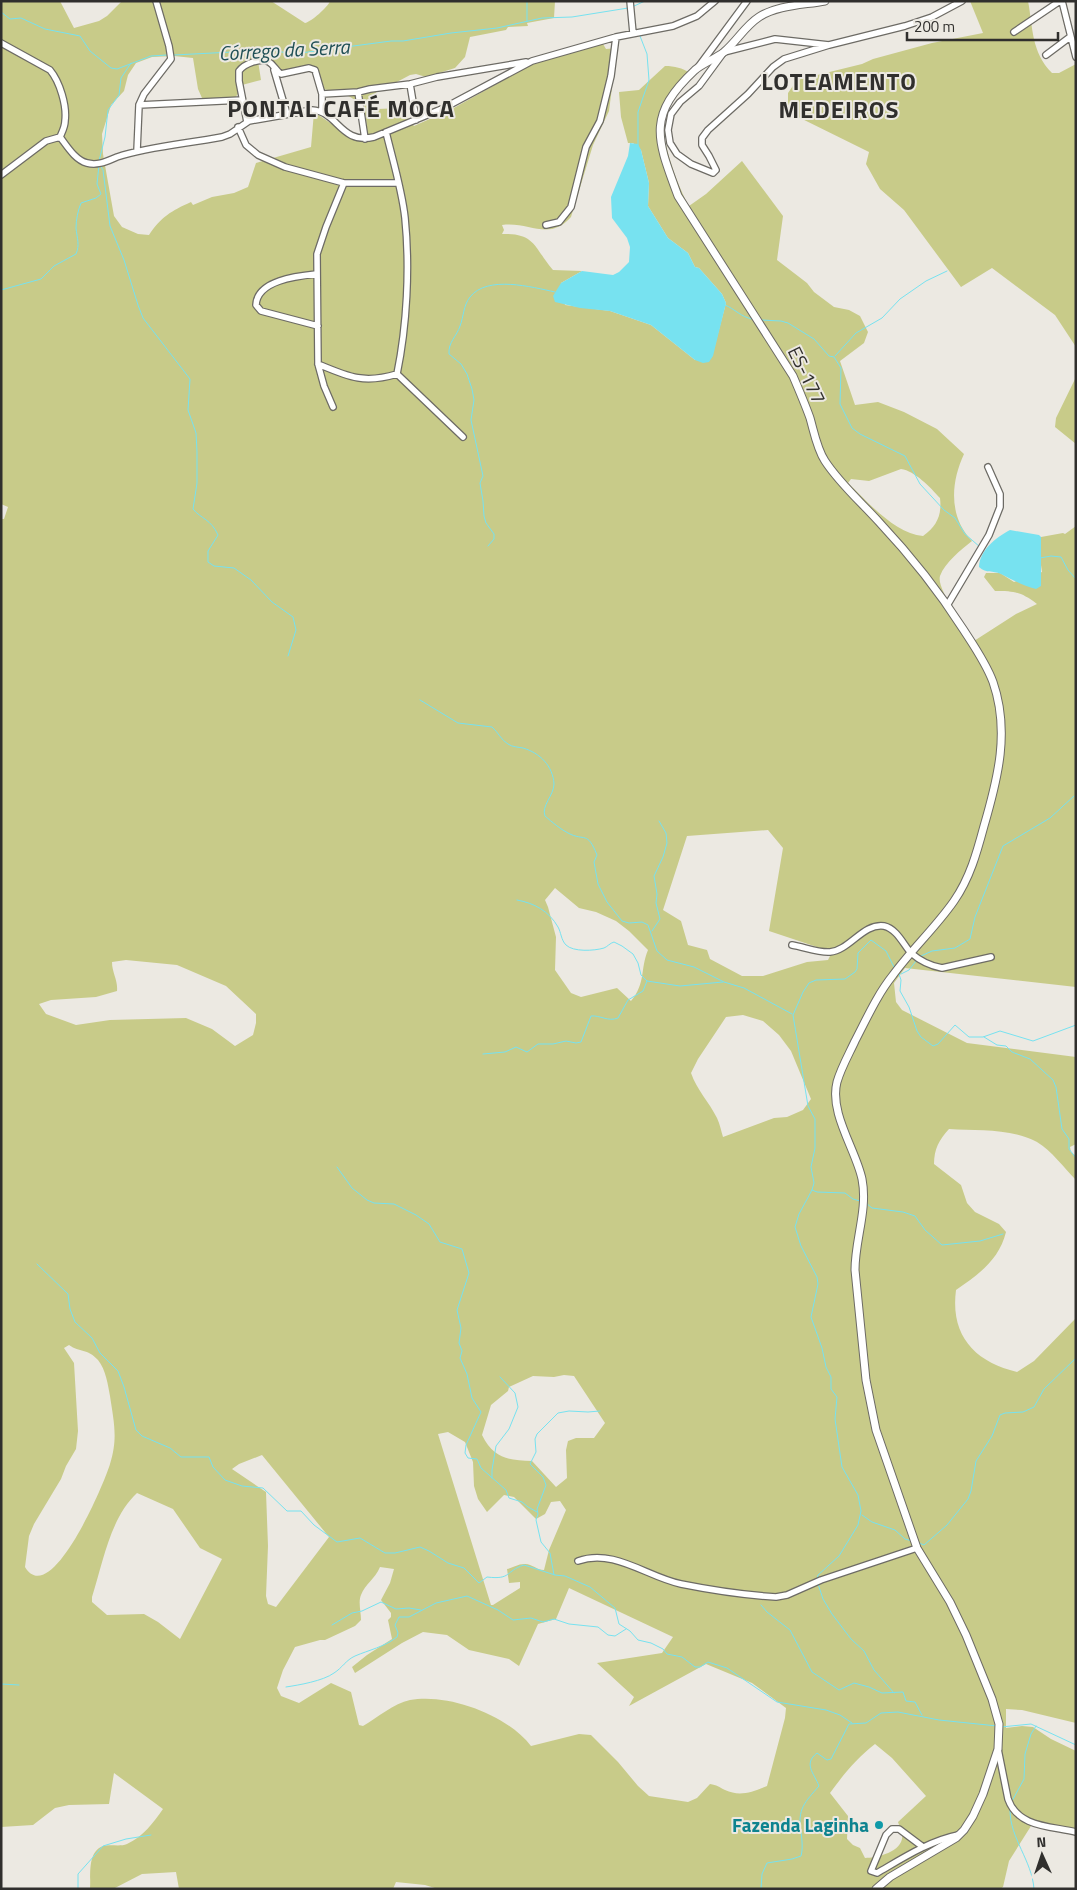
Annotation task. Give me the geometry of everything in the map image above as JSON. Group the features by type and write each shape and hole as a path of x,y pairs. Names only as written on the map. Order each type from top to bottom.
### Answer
{"main road":[{"name":"ES-177","path":"825,1 770,11 758,17 724,52 696,69 669,99 660,121 660,140 667,167 678,196 793,376 824,459 847,488 911,556 948,604 980,656 993,682 1000,710 1001,758 974,863 955,900 894,974 875,1001 845,1061 836,1084 836,1102 863,1184 863,1212 856,1245 855,1270 870,1404 876,1430 917,1548 950,1602 972,1650 997,1715 1000,1730 998,1749 973,1816 960,1835 890,1877 876,1889"}],"street":[{"path":"137,151 139,105 144,94 170,56 156,1"},
{"path":"322,94 358,92 410,84 437,77 532,61 616,37 685,21 697,16 715,1"},
{"path":"696,69 746,1"},
{"path":"829,45 775,40 724,52 699,86 680,102 671,114 668,130 670,143 677,154 691,164 712,173 716,170 702,145 702,138 773,67 784,60 829,45 905,26 932,17 962,1"},
{"path":"1014,32 1061,1 1076,58"},
{"path":"630,5 633,33"},
{"path":"546,225 559,222 571,207 586,147 600,121 612,76 616,37"},
{"path":"1046,55 1070,37"},
{"path":"1,42 50,70 55,76 60,87 65,113 65,121 60,137"},
{"path":"248,122 239,80 240,68 262,61 269,62 278,73 283,74 309,68 315,70 322,94 322,111"},
{"path":"60,137 77,158 88,163 103,163 137,151 167,144 222,137 248,122 265,117 312,110 322,111 354,137 365,139 459,101 532,61"},
{"path":"274,68 287,114"},
{"path":"410,84 416,120"},
{"path":"358,92 365,139"},
{"path":"139,105 242,100"},
{"path":"238,127 246,145 258,155 285,167 344,183 398,183"},
{"path":"386,132 405,217 407,253 405,311 397,374"},
{"path":"1,175 46,141 60,137"},
{"path":"333,407 324,386 318,364 317,254 344,183"},
{"path":"317,274 291,277 263,289 256,298 256,305 261,311 266,313 318,326"},
{"path":"318,364 348,377 378,380 397,374"},
{"path":"397,374 463,437"},
{"path":"948,604 989,535 1000,507 1000,494 988,467"},
{"path":"792,945 829,952 836,951 871,928 886,926 894,931 912,953 934,966 942,968 991,957"},
{"path":"578,1561 589,1557 606,1558 631,1565 657,1577 680,1584 776,1598 822,1580 917,1548"},
{"path":"998,1749 1008,1799 1017,1814 1034,1824 1076,1832"},
{"path":"923,1847 899,1829 892,1829 886,1835 871,1870 877,1873 923,1847 942,1839 960,1835"}],"green space":[{"path":"1,1 60,1 74,28 99,21 122,1 271,1 305,23 319,14 330,1 555,1 554,18 527,23 528,26 508,27 506,30 470,37 465,57 455,68 426,77 416,74 410,75 395,83 376,88 378,109 400,108 414,126 452,109 536,62 603,44 606,49 617,48 609,111 593,145 571,217 555,228 547,229 502,225 504,230 502,234 513,234 528,239 553,270 582,271 561,283 565,305 610,311 651,325 695,360 712,356 726,303 722,294 699,268 695,267 688,253 668,238 648,206 649,183 641,150 633,143 628,143 621,117 619,92 639,90 665,66 672,66 690,73 665,109 663,122 670,160 689,206 706,194 742,161 783,216 777,260 834,307 849,310 860,316 868,332 864,343 840,361 855,405 878,402 904,412 937,429 964,454 954,487 955,510 964,531 972,541 942,571 940,582 947,599 974,641 1016,614 1037,604 1018,593 995,591 984,577 986,573 1000,573 1014,582 1042,572 1040,558 1041,537 1065,534 1076,526 1076,987 905,968 894,983 896,1002 902,1010 967,1043 1076,1057 1076,1144 1070,1147 1071,1152 1076,1156 1076,1180 1053,1155 1037,1142 1005,1132 949,1129 938,1145 934,1164 961,1185 967,1203 975,1212 999,1224 1006,1232 998,1251 987,1266 956,1290 955,1306 957,1321 962,1334 978,1354 1002,1367 1017,1372 1034,1361 1076,1318 1076,1723 1022,1710 1006,1709 1006,1728 1033,1727 1051,1739 1076,1751 1076,1832 1031,1826 1009,1861 1003,1887 1000,1889 438,1889 425,1885 396,1882 393,1889 179,1889 176,1872 142,1874 113,1889 90,1889 91,1864 94,1853 106,1845 124,1845 133,1841 148,1829 163,1809 114,1773 109,1804 69,1805 55,1808 33,1825 1,1827 1,519 4,519 8,507 1,504","holes":["174,56 193,58 198,89 202,98 234,99 241,90 242,85 261,80 258,61 274,62 280,73 315,71 322,89 341,93 354,99 359,104 366,117 367,132 359,137 342,131 314,112 311,147 256,163 248,187 234,193 212,197 193,205 191,202 167,215 149,235 138,234 122,227 114,216 103,154 102,134 111,105 124,91 128,75 136,63 152,57","901,469 906,470 922,480 940,498 938,520 923,536 913,534 882,516 848,483 851,479 869,481","768,830 783,848 769,931 832,952 828,960 807,962 763,976 742,976 710,959 707,950 688,945 681,921 663,910 687,836","555,888 579,908 596,912 616,921 629,931 648,950 641,982 631,1001 617,988 581,997 571,993 555,970 556,937 545,900","126,960 177,965 226,986 256,1014 253,1035 235,1046 212,1029 186,1018 110,1020 76,1025 46,1014 39,1004 51,1000 96,997 117,991 112,962","743,1015 763,1021 779,1035 791,1051 811,1099 803,1110 787,1117 774,1118 723,1137 717,1118 696,1085 691,1073 726,1017","69,1345 94,1356 103,1368 113,1414 114,1446 110,1464 98,1494 75,1538 62,1558 49,1572 36,1576 25,1567 29,1536 76,1449 78,1431 74,1363 64,1348","533,1376 574,1376 605,1423 594,1438 576,1438 568,1441 566,1450 567,1478 556,1487 532,1461 502,1457 492,1449 482,1435 491,1405 508,1391 509,1387","448,1432 465,1442 473,1462 474,1486 478,1499 487,1512 504,1495 514,1497 536,1519 545,1514 551,1502 560,1501 566,1510 549,1550 544,1570 527,1564 507,1569 509,1583 520,1582 520,1588 491,1605 438,1434","262,1455 329,1537 276,1607 268,1604 266,1596 268,1546 266,1492 232,1469 239,1464","137,1493 173,1509 200,1548 222,1559 180,1639 144,1614 107,1615 92,1602 108,1542 120,1515","380,1567 394,1569 390,1583 381,1600 391,1613 391,1617 388,1620 392,1639 352,1667 355,1673 423,1632 447,1635 469,1650 509,1659 519,1666 538,1624 556,1619 569,1588 673,1637 662,1653 597,1663 634,1697 629,1706 706,1664 752,1683 786,1708 767,1786 751,1792 736,1793 710,1784 697,1798 688,1802 649,1796 591,1735 579,1734 531,1746 521,1735 492,1716 459,1703 425,1699 410,1700 398,1704 363,1726 359,1725 351,1692 331,1683 299,1703 281,1696 277,1688 283,1670 295,1647 325,1640 355,1626 361,1620 361,1595","875,1744 892,1758 926,1796 898,1822 902,1831 902,1840 899,1845 895,1849 877,1857 865,1858 860,1848 853,1845 847,1839 848,1816 830,1793 856,1761"]},
{"path":"970,1 1028,1 1036,48 1045,65 1052,73 1059,73 1076,64 1076,347 1055,315 992,268 961,287 904,210 880,189 866,164 869,152 788,112 788,93 797,80 862,64 873,59 932,43 983,33"},
{"path":"1076,377 1076,444 1055,427 1056,418"}],"water":[{"path":"630,143 638,144 641,150 649,183 648,206 668,238 688,253 695,267 699,268 722,294 726,303 713,356 709,362 703,363 695,360 651,325 610,311 580,308 555,302 553,296 561,283 582,271 613,275 629,262 630,247 627,238 612,218 611,197 628,156"},
{"path":"1010,530 1039,535 1041,537 1041,586 1036,589 979,567 982,555 989,545"}],"waterway":[{"path":"527,1 527,21"},
{"name":"Córrego da Serra","path":"632,7 645,1"},
{"name":"Córrego da Serra","path":"174,55 271,50 293,54 403,41 497,28 542,18 572,17 628,8"},
{"name":"Córrego da Serra","path":"1,12 10,19 21,18 45,29 80,36 90,51 111,68 117,69 151,56 167,55"},
{"path":"638,146 638,112 649,80 647,54 640,36"},
{"path":"99,161 105,137 108,110 119,95 121,78 131,63"},
{"path":"1,290 41,279 54,266 76,254 78,244 76,222 81,203 96,198 101,194 97,184 99,165"},
{"path":"100,165 103,170 110,226 124,260 143,318 190,379 188,410 196,433 197,452 197,483 193,509 209,522 218,535 208,551 208,562 214,566 234,568 251,580 272,602 293,617 296,630 288,656"},
{"path":"835,356 856,333 882,318 900,299 926,281 947,271"},
{"path":"488,546 494,539 494,534 486,523 484,516 480,483 483,476 471,420 474,400 472,389 461,364 449,354 450,346 459,330 468,300 478,290 487,286 510,284 555,292"},
{"path":"725,305 752,319"},
{"path":"761,320 788,323 814,339 829,356 834,357 841,368 840,404 852,428 860,434 905,456 920,484 944,510 955,518 965,534 980,547"},
{"path":"1040,558 1061,557 1068,570 1076,579"},
{"path":"420,700 458,723 492,727 508,744 529,750 544,761 551,771 554,784 546,804 545,816 565,831 574,836 588,839 591,842 597,855 594,862 598,884 607,902 622,921 629,923 642,922 648,925 657,951 667,960 694,967 724,982 744,988 792,1014"},
{"path":"921,956 932,951 955,948 970,939 975,917 1003,846 1050,818 1074,796"},
{"path":"652,931 660,919 656,903 657,894 654,876 667,843 666,833 659,821"},
{"path":"517,900 529,903 546,912 559,929 563,941 573,949 595,950 604,948 614,942 622,946 633,954 641,975 647,981 680,986 723,982"},
{"path":"817,1580 818,1575 839,1556 858,1525 861,1511 858,1495 842,1467 835,1419 837,1397 831,1389 831,1377 826,1367 822,1348 811,1317 818,1284 817,1277 801,1246 795,1227 814,1183 811,1167 815,1148 815,1119 808,1106 793,1015 809,983 816,980 845,979 855,972 857,969 858,953 871,940 886,951 895,969"},
{"path":"901,974 909,970 916,961"},
{"path":"899,974 901,980 900,991 909,1007 917,1031 921,1037 933,1046 938,1044 955,1025 969,1037 983,1037 1000,1031 1033,1041 1076,1025"},
{"path":"483,1054 505,1052 516,1047 527,1052 538,1044 553,1044 566,1041 581,1042 591,1016 611,1019 618,1018 628,1000 643,991 647,981"},
{"path":"984,1037 997,1045 1006,1046 1012,1052 1030,1059 1053,1080 1056,1087 1062,1129 1069,1139 1069,1149 1076,1158"},
{"path":"337,1167 352,1188 367,1200 374,1203 394,1204 416,1215 429,1224 440,1242 462,1249 469,1273 457,1310 461,1328 459,1343 462,1351 460,1358 467,1374 472,1398 481,1412 466,1445 465,1453 468,1458 477,1459 481,1468 506,1490 509,1498 522,1502 537,1512"},
{"path":"812,1190 817,1192 845,1193 853,1199 860,1201"},
{"path":"866,1203 872,1208 903,1212 915,1216 925,1230 942,1245 980,1241 1003,1234"},
{"path":"37,1264 68,1294 70,1309 75,1322 92,1338 100,1353 118,1371 136,1430 142,1436 170,1448 181,1457 209,1457 213,1467 225,1480 242,1486 263,1488 287,1511 301,1511 314,1525 337,1542 360,1538 385,1553 395,1553 420,1547 448,1563 464,1568 479,1583 487,1577 505,1576 524,1565 555,1575 565,1576 590,1587 615,1608 619,1624 630,1631 638,1640 651,1643 663,1649 667,1654 682,1657 695,1667 700,1667 708,1662 727,1668 777,1702 826,1710 840,1715 852,1723"},
{"path":"919,1543 924,1545 947,1525 968,1499 976,1461 992,1436 1000,1415 1023,1412 1034,1407 1044,1389 1076,1358"},
{"path":"492,1478 496,1446 509,1429 518,1407 515,1393 500,1377"},
{"path":"554,1575 550,1553 541,1542 536,1520 537,1509 546,1485 543,1477 530,1464 536,1452 535,1439 537,1434 558,1413 600,1411"},
{"path":"862,1515 872,1522 895,1530 905,1539 912,1541"},
{"path":"818,1584 823,1599 832,1614 851,1639 864,1651 874,1670 894,1693"},
{"path":"286,1687 329,1676 352,1658 382,1646 397,1637 398,1633 395,1625 399,1617 409,1617 436,1603 467,1596 498,1610 513,1620 531,1618 543,1622 554,1619 569,1624 598,1627 608,1635 615,1636 626,1629"},
{"path":"332,1625 352,1613 362,1611 381,1602 396,1609 409,1608 421,1610"},
{"path":"761,1605 790,1630 812,1672 839,1690 854,1683 882,1693 903,1692 906,1701 915,1702 922,1715"},
{"path":"1,1684 19,1685"},
{"path":"761,1889 762,1874 767,1863 801,1856 801,1812 803,1806 819,1786 811,1769 811,1761 817,1753 827,1760 831,1759 849,1724 866,1723 881,1713 898,1712 939,1720 997,1726"},
{"path":"1001,1727 1031,1724 1076,1745"},
{"path":"1012,1801 1024,1779 1025,1754 1031,1734 1036,1726"},
{"path":"1010,1810 1013,1830 1029,1869 1034,1889"},
{"path":"78,1889 78,1874 103,1846 126,1839 151,1835"}],"place":[{"name":"Fazenda Laginha","path":"879,1825"}],"district":[{"name":"LOTEAMENTO MEDEIROS","path":"839,96"},
{"name":"PONTAL CAFÉ MOCA","path":"341,109"}]}
